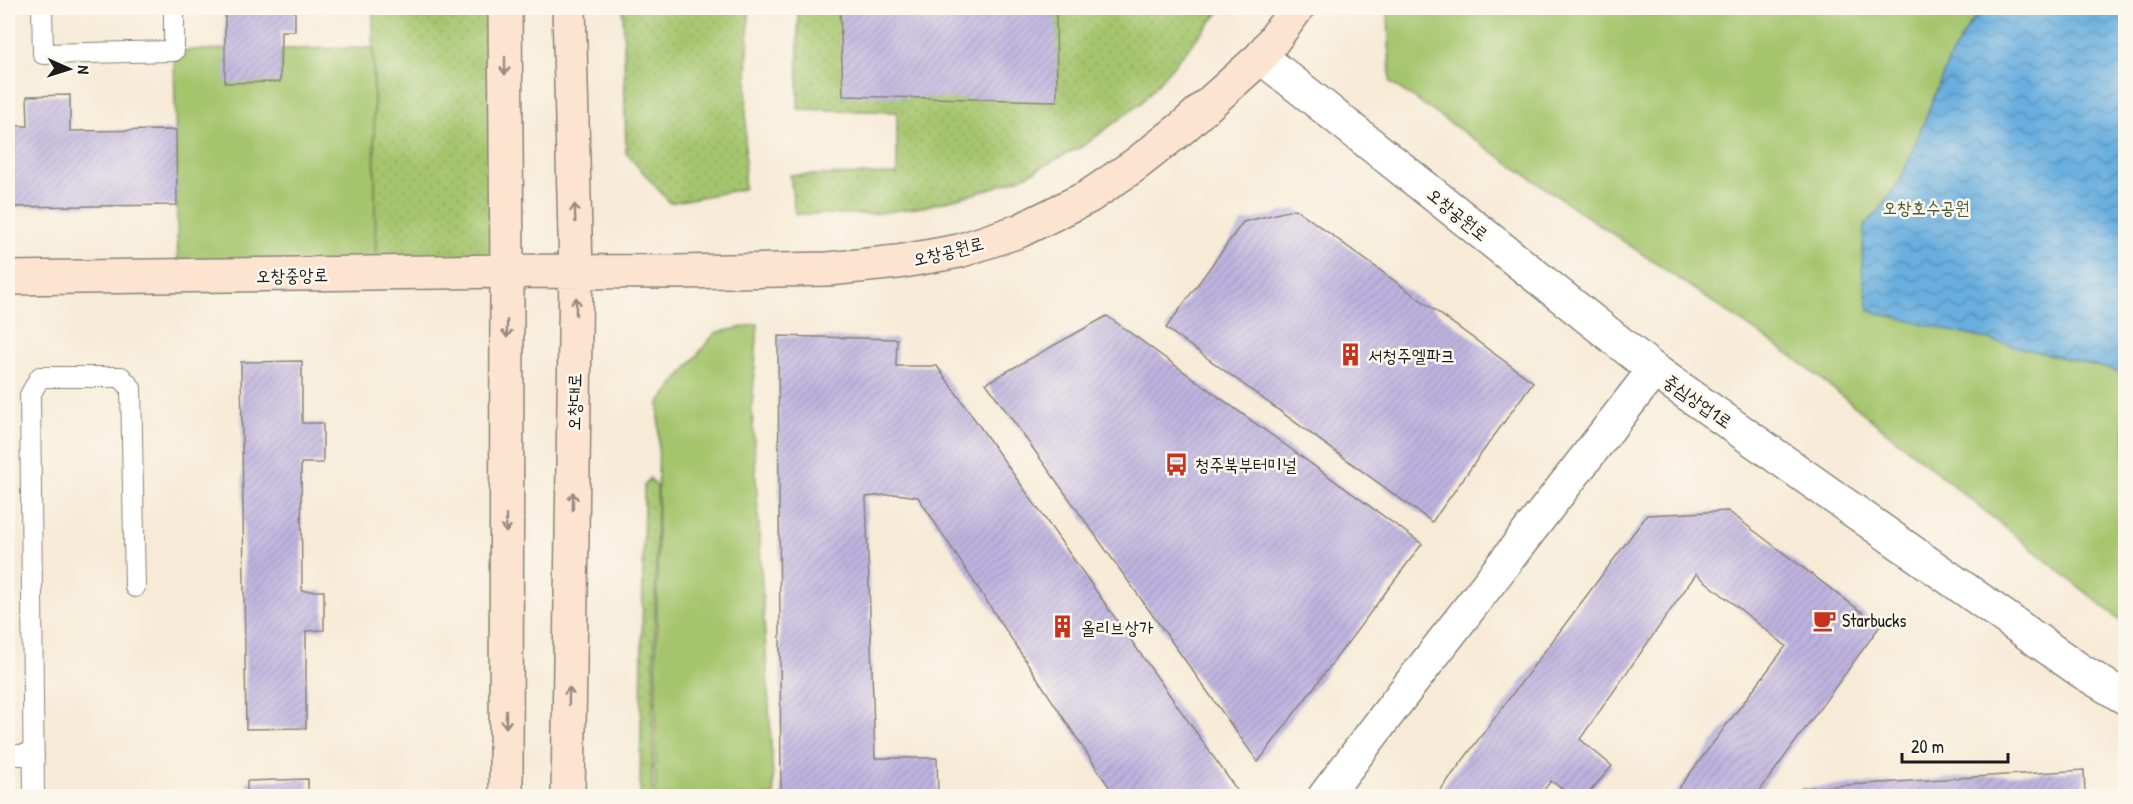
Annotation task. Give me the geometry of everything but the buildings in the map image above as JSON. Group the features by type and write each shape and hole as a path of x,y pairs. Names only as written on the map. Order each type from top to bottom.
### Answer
{"main road":[{"path":"504,8 507,271 506,796"},
{"name":"오창대로","path":"568,796 576,271 569,8"},
{"name":"오창공원로","path":"576,271 677,272 828,269 898,262 958,251 1019,231 1088,197 1135,165 1182,128 1261,57 1297,8"},
{"name":"오창중앙로","path":"8,278 576,271"}],"street":[{"name":"오창공원로","path":"1261,57 1654,370"},
{"name":"중심상업1로","path":"1325,796 1654,370 2071,664 2126,698"}],"lane":[{"path":"42,8 43,54 174,51 174,8"},
{"path":"34,796 30,395 40,377 121,377 131,388 135,586"},
{"path":"8,755 34,755"}],"green space":[{"path":"373,8 503,8 507,271 376,274"},
{"path":"623,8 749,8 744,189 670,203 626,153"},
{"path":"798,8 1223,8 1140,104 1084,145 1021,178 977,193 923,207 871,214 795,214 790,175 897,174 897,112 798,109"},
{"name":"오창호수공원","path":"1388,8 2125,8 2125,624 1796,359 1390,82"},
{"path":"373,48 376,274 178,276 174,51 225,49 280,82 281,49"},
{"path":"758,324 752,406 774,796 655,796 659,403 715,333"},
{"path":"650,478 657,487 652,796 640,796 644,486"}],"water":[{"path":"1985,8 2125,8 2125,373 1869,311 1862,269 1864,227 1901,179 1950,57 1972,21"}],"place":[{"name":"서청주엘파크","path":"1350,355"},
{"name":"청주북부터미널","path":"1177,464"},
{"name":"Starbucks","path":"1824,620"},
{"name":"올리브상가","path":"1063,627"}]}
